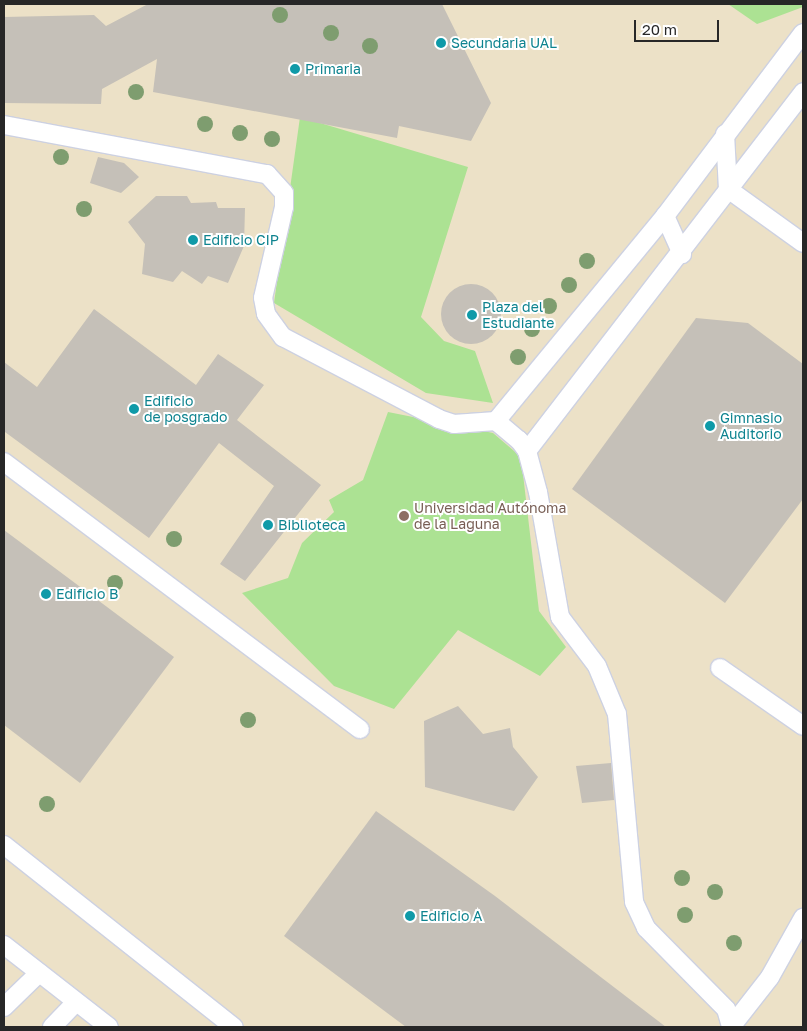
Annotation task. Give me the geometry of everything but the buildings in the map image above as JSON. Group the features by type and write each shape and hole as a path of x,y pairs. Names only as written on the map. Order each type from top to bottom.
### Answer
{"lane":[{"path":"4,125 267,174 284,193 284,207 263,298 266,314 282,337 439,419 454,424 496,421 666,216 725,134 803,34"},
{"path":"527,451 682,254 728,188 803,92"},
{"path":"725,134 728,188"},
{"path":"728,188 803,243"},
{"path":"666,216 682,254"},
{"path":"496,421 527,451 560,617 597,666 617,714 634,902 646,928 726,1009 731,1027"},
{"path":"4,462 360,729"},
{"path":"720,668 803,726"},
{"path":"4,845 234,1027"},
{"path":"731,1027 770,977 803,918"},
{"path":"4,945 101,1025"},
{"path":"4,1007 39,973"},
{"path":"52,1027 75,1003"}],"shaded area":[{"name":"Universidad Autónoma de la Laguna","path":"4,4 803,4 803,1027 4,1027"}],"green space":[{"path":"728,4 803,4 803,7 757,24"},
{"path":"300,117 468,167 421,317 444,341 475,351 493,403 426,393 274,303"},
{"path":"388,412 493,433 521,457 539,611 566,647 540,676 458,630 394,709 334,686 242,593 288,578 302,543 334,512 329,500 363,480"}],"place":[{"name":"Secundaria UAL","path":"441,43"},
{"name":"Primaria","path":"295,69"},
{"name":"Edificio CIP","path":"193,240"},
{"name":"Plaza del Estudiante","path":"472,315"},
{"name":"Edificio de posgrado","path":"134,409"},
{"name":"Gimnasio Auditorio","path":"710,426"},
{"name":"Universidad Autónoma de la Laguna","path":"404,516"},
{"name":"Biblioteca","path":"268,525"},
{"name":"Edificio B","path":"46,594"},
{"name":"Edificio A","path":"410,916"}]}
